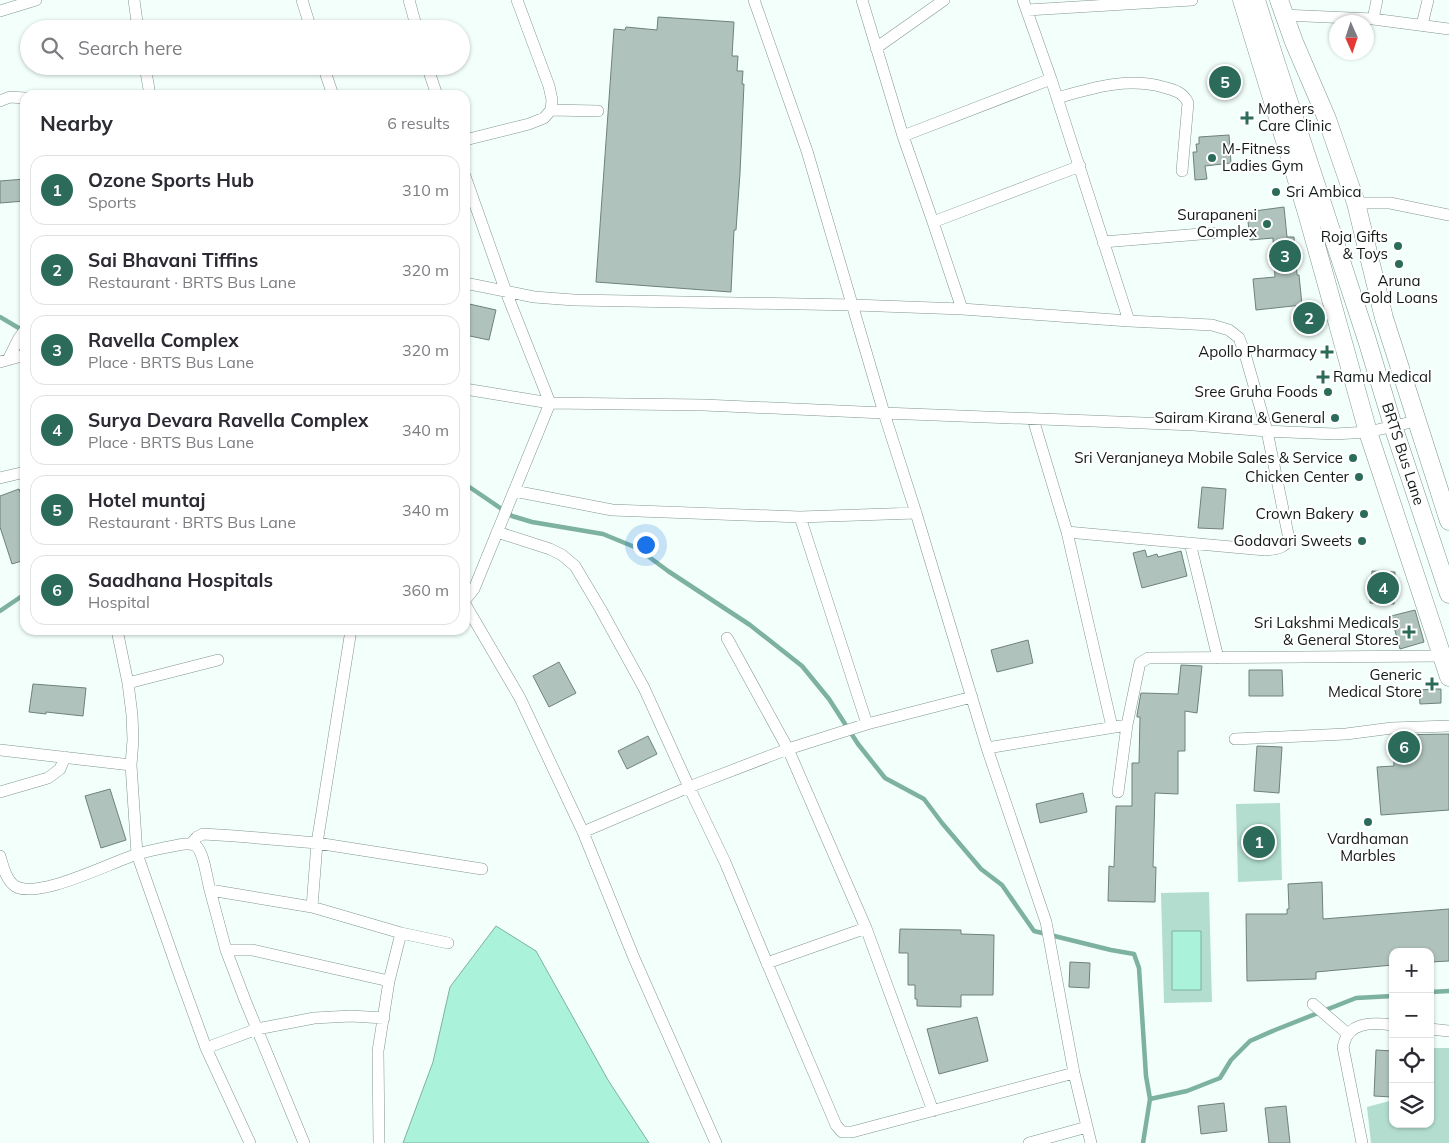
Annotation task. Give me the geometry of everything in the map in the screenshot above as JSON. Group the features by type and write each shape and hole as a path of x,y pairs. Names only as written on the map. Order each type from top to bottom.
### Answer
{"main road":[{"path":"1242,0 1307,213 1368,432 1449,677"},
{"name":"BRTS Bus Lane","path":"1256,0 1449,594"},
{"path":"1281,8 1327,118 1356,203 1384,318 1449,522"}],"street":[{"path":"0,11 36,0"},
{"path":"134,0 137,20"},
{"path":"302,0 308,20"},
{"path":"409,0 415,20"},
{"path":"470,139 529,124 544,118 551,110 552,100 549,86 517,0"},
{"path":"754,0 807,151 854,304 884,412 987,748 1046,925 1074,1073 1091,1143"},
{"path":"862,0 903,136 962,309"},
{"path":"876,48 944,0"},
{"path":"1129,321 1080,166 1025,5 1192,0"},
{"path":"1374,15 1376,0"},
{"path":"1422,25 1428,0"},
{"path":"1281,8 1345,15"},
{"path":"1374,18 1449,29"},
{"path":"147,75 149,90"},
{"path":"326,75 331,90"},
{"path":"430,75 435,90"},
{"path":"903,136 1051,79"},
{"path":"1057,98 1120,83 1155,84 1178,91 1185,96 1188,103 1182,171"},
{"path":"0,101 10,97 20,98"},
{"path":"551,110 598,111"},
{"path":"933,222 1080,166"},
{"path":"470,190 506,292 550,404 470,595"},
{"path":"1356,203 1390,203 1449,215"},
{"path":"1104,242 1213,233"},
{"path":"470,285 534,297 574,300 854,304 962,309 1212,325 1235,333 1246,354 1267,431 1289,532 1287,543 1275,549 1264,550 1068,532"},
{"path":"4,361 20,337"},
{"path":"4,361 20,356"},
{"path":"470,390 550,404 704,405 1194,425 1335,434 1368,432 1416,421"},
{"path":"1034,419 1068,532 1112,727"},
{"path":"0,478 20,473"},
{"path":"513,493 612,510 800,517 916,514"},
{"path":"800,517 863,725"},
{"path":"499,528 562,555 575,566 600,608 644,688 725,862 839,1130 845,1133 852,1132 1074,1073"},
{"path":"1190,543 1218,658"},
{"path":"470,611 520,698 583,832 634,958 716,1143"},
{"path":"118,635 128,683 132,715 131,765 137,854 206,1048 250,1143"},
{"path":"312,907 317,843 350,635"},
{"path":"727,638 788,749 866,928 933,1111"},
{"path":"1118,792 1127,725 1139,667 1143,660 1155,657 1442,656"},
{"path":"128,683 218,660"},
{"path":"583,832 689,787 788,749 863,725 972,697"},
{"path":"987,748 1127,725"},
{"path":"1235,739 1346,734 1392,728 1449,726"},
{"path":"0,750 131,765"},
{"path":"0,792 48,778 60,769 65,757"},
{"path":"191,844 197,836 209,834 317,843 482,869"},
{"path":"0,856 10,882 16,887 31,890 60,884 112,862 137,854 184,844 195,846 201,855 226,950 304,1143"},
{"path":"210,890 312,907 401,933 448,943"},
{"path":"768,963 866,928"},
{"path":"379,1143 378,1051 389,981 401,933"},
{"path":"226,950 252,950 389,981"},
{"path":"1313,1004 1348,1034"},
{"path":"206,1048 257,1028 314,1018 351,1016 384,1018"},
{"path":"1362,1143 1342,1047 1348,1034 1357,1026 1377,1023 1389,1024"},
{"path":"1434,1029 1449,1031"},
{"path":"1029,1143 1086,1127"}],"shaded area":[{"path":"1280,803 1282,880 1238,882 1236,804"},
{"path":"1209,892 1212,1002 1164,1003 1161,893"},
{"path":"496,926 536,951 608,1080 649,1143 403,1143 433,1062 450,987"},
{"path":"1172,931 1201,931 1201,990 1172,990"},
{"path":"1434,1048 1449,1048 1449,1143 1371,1143 1367,1107 1389,1101 1389,1128 1434,1128"}],"building":[{"path":"658,17 734,22 732,56 738,56 737,71 743,71 742,84 744,84 740,173 736,230 734,230 731,292 596,282 614,29 625,30 626,27 657,30"},
{"path":"1229,135 1231,163 1205,166 1207,179 1195,180 1193,152 1197,152 1196,144 1199,144 1199,137"},
{"path":"20,179 20,201 0,203 0,181"},
{"path":"1284,207 1287,237 1294,237 1302,305 1256,310 1253,279 1275,277 1273,238 1250,240 1247,212"},
{"path":"470,304 496,310 489,340 470,336"},
{"path":"1202,487 1226,489 1223,529 1198,528"},
{"path":"19,489 20,492 20,562 12,564 0,527 0,496"},
{"path":"1145,550 1147,557 1157,554 1158,557 1181,551 1187,576 1142,588 1133,553"},
{"path":"1372,571 1395,572 1394,604 1370,603"},
{"path":"1415,610 1424,642 1400,649 1391,616"},
{"path":"1028,640 1033,663 997,672 991,650"},
{"path":"559,662 576,693 549,707 533,676"},
{"path":"1181,665 1202,666 1197,713 1185,711 1185,751 1178,751 1178,794 1155,793 1153,867 1156,867 1155,902 1108,901 1109,866 1114,867 1116,806 1132,806 1132,763 1139,763 1140,717 1137,717 1137,715 1141,693 1178,694"},
{"path":"1249,670 1282,670 1283,696 1249,696"},
{"path":"33,684 86,688 83,716 29,712"},
{"path":"1441,689 1441,703 1420,704 1419,690"},
{"path":"1449,734 1449,810 1381,815 1377,767 1394,766 1393,735"},
{"path":"648,736 657,754 627,769 618,751"},
{"path":"1257,746 1282,747 1279,793 1254,791"},
{"path":"110,789 126,840 101,848 85,796"},
{"path":"1083,793 1087,812 1040,823 1036,804"},
{"path":"1322,882 1323,919 1449,909 1449,961 1434,962 1434,948 1389,948 1389,965 1316,972 1316,979 1247,981 1246,914 1287,914 1287,909 1289,909 1288,884"},
{"path":"900,929 961,930 961,934 994,935 993,995 961,995 961,1007 917,1006 915,985 908,985 908,953 899,953"},
{"path":"1070,962 1090,963 1089,988 1069,987"},
{"path":"977,1017 988,1061 939,1074 927,1029"},
{"path":"1376,1050 1389,1051 1389,1097 1374,1096"},
{"path":"1224,1103 1227,1131 1201,1134 1198,1106"},
{"path":"1286,1106 1290,1143 1269,1143 1265,1108"}],"waterway":[{"path":"0,317 20,329"},
{"path":"470,487 512,516 532,522 603,534 637,548 668,571 750,625 802,666 829,699 858,744 885,778 924,799 981,869 1002,885 1034,931 1134,954 1139,968 1146,1076 1150,1099 1187,1091 1220,1078 1231,1060 1250,1041 1275,1030 1356,998 1389,996"},
{"path":"0,611 20,597"},
{"path":"1434,992 1449,991"},
{"path":"1143,1143 1150,1099"}],"place":[{"name":"Hotel muntaj","path":"1225,82"},
{"name":"Mothers Care Clinic","path":"1247,118"},
{"name":"M-Fitness Ladies Gym","path":"1212,158"},
{"name":"Sri Ambica","path":"1276,192"},
{"name":"Surapaneni Complex","path":"1267,224"},
{"name":"Roja Gifts & Toys","path":"1398,246"},
{"name":"Ravella Complex","path":"1285,256"},
{"name":"Aruna Gold Loans","path":"1399,264"},
{"name":"Sai Bhavani Tiffins","path":"1309,318"},
{"name":"Apollo Pharmacy","path":"1327,352"},
{"name":"Ramu Medical","path":"1323,377"},
{"name":"Sree Gruha Foods","path":"1328,392"},
{"name":"Sairam Kirana & General","path":"1335,418"},
{"name":"Sri Veranjaneya Mobile Sales & Service","path":"1353,458"},
{"name":"Chicken Center","path":"1359,477"},
{"name":"Crown Bakery","path":"1364,514"},
{"name":"Godavari Sweets","path":"1362,541"},
{"name":"Surya Devara Ravella Complex","path":"1383,588"},
{"name":"Sri Lakshmi Medicals & General Stores","path":"1409,632"},
{"name":"Generic Medical Store","path":"1432,684"},
{"name":"Saadhana Hospitals","path":"1404,747"},
{"name":"Vardhaman Marbles","path":"1368,822"},
{"name":"Ozone Sports Hub","path":"1259,842"}]}
